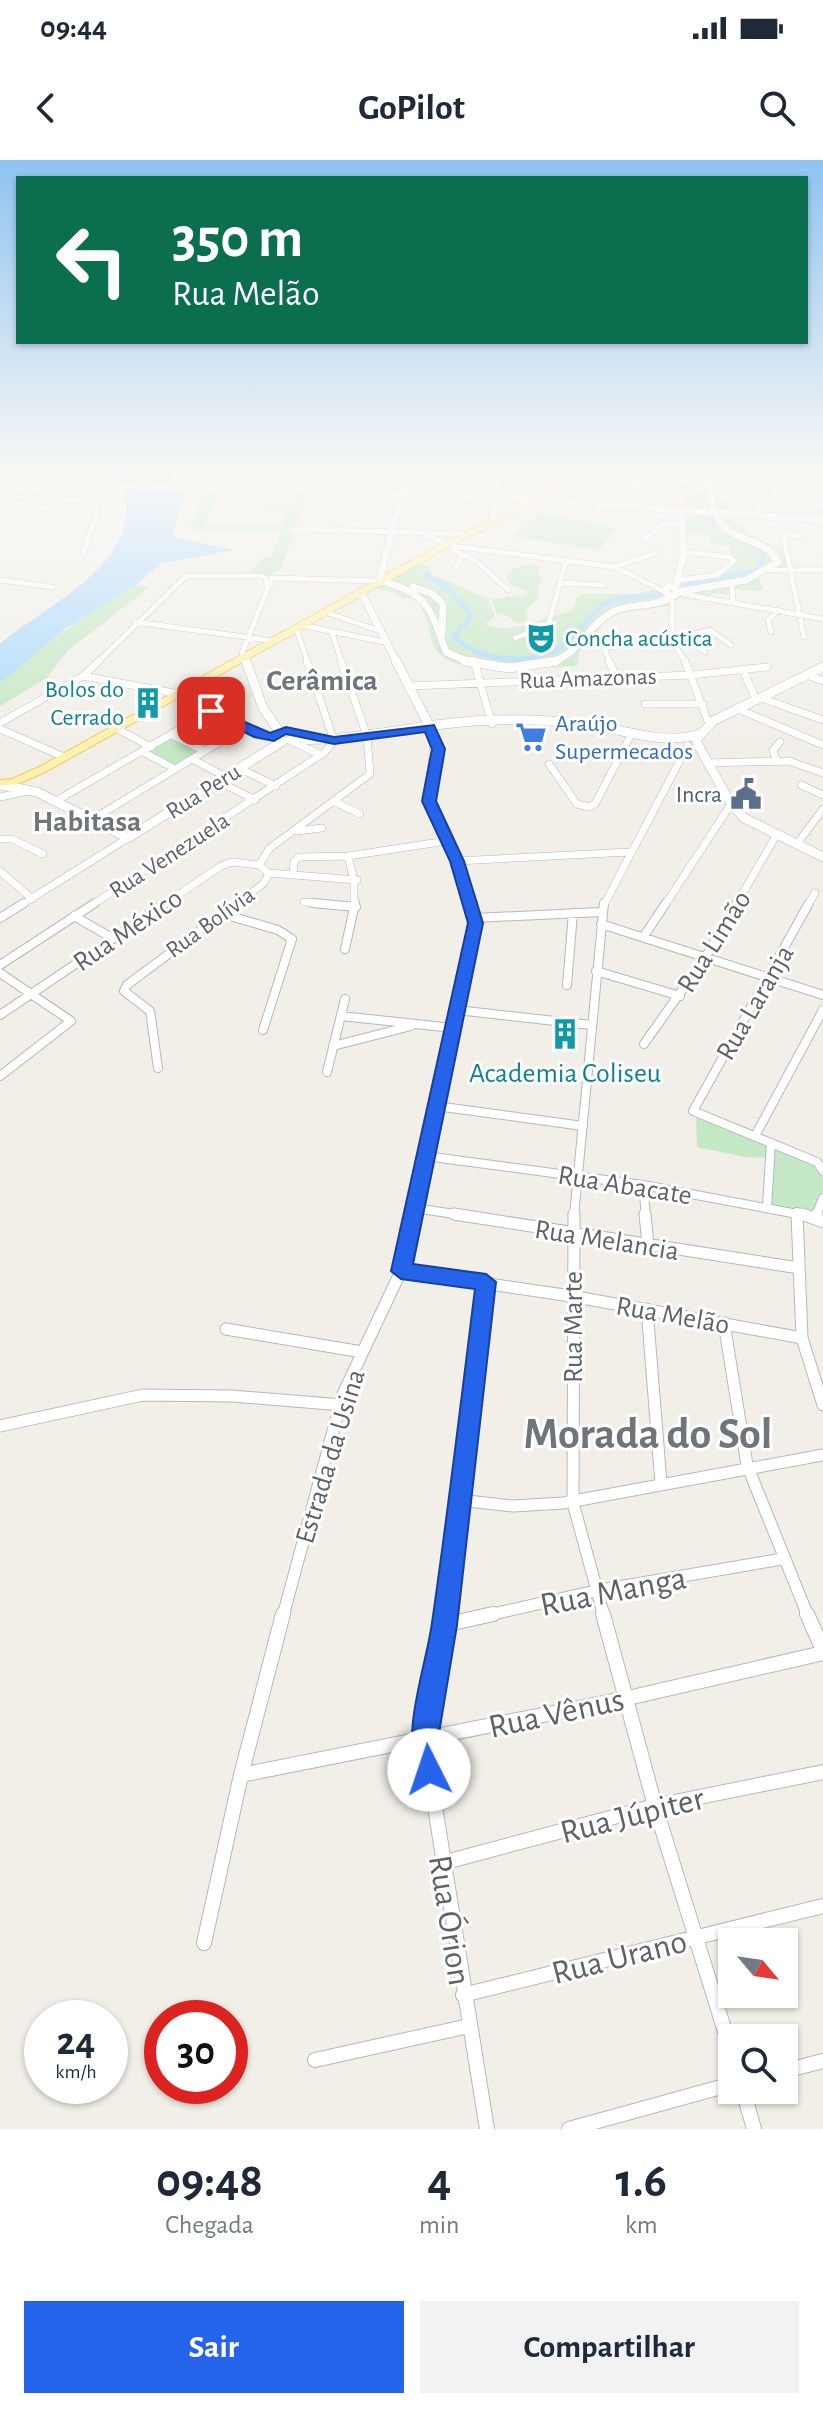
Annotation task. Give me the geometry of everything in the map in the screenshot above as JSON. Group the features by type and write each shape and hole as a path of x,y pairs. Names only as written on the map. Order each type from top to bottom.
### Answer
{"main road":[{"path":"3,781 14,782 37,772 179,694 245,646 250,651 258,650 381,578 411,565"}],"street":[{"path":"381,578 384,565"},
{"path":"480,565 508,590"},
{"path":"515,638 548,626 565,565"},
{"path":"598,565 615,567 673,595 823,619"},
{"path":"615,567 621,565"},
{"path":"681,565 680,580 673,595 672,640 692,675 709,724"},
{"path":"680,580 697,581 723,573 730,565"},
{"path":"474,661 514,663 546,659 568,647 607,611 732,583 774,565"},
{"path":"791,565 804,637"},
{"path":"767,570 823,570"},
{"path":"0,726 83,676 135,622 186,576 381,578 418,591 431,607 446,652 501,666 553,662 578,648 611,613 658,605 673,595"},
{"path":"268,578 245,646 263,708 285,737 321,755"},
{"path":"0,580 52,587"},
{"path":"560,583 604,585"},
{"path":"732,583 733,603"},
{"path":"361,592 427,722"},
{"path":"771,632 768,620 778,610"},
{"path":"325,612 383,632"},
{"path":"135,622 245,646 274,641"},
{"path":"331,740 298,626 389,643"},
{"path":"672,640 710,630 731,645"},
{"path":"332,633 367,736"},
{"path":"686,637 705,652"},
{"path":"616,676 604,648 624,644"},
{"path":"474,661 492,724"},
{"name":"Rua Amazonas","path":"409,686 692,675 744,672 767,667"},
{"path":"694,745 709,724 821,669"},
{"path":"744,672 759,699 823,720"},
{"path":"807,675 823,681"},
{"path":"83,676 179,694 243,728 285,737 331,740 367,736 427,722 576,724 795,762 823,773"},
{"path":"645,704 703,704"},
{"path":"738,709 823,745"},
{"path":"56,801 211,711"},
{"name":"Estrada da Usina","path":"204,1943 241,1775 331,1431 362,1352 401,1271 475,918 457,861 429,801 438,749 427,722"},
{"path":"0,726 64,757"},
{"path":"116,728 151,747"},
{"path":"93,819 243,728"},
{"path":"549,764 577,804 589,807 595,804 632,733"},
{"path":"172,735 205,751"},
{"name":"Rua Bolívia","path":"158,1068 155,1031 148,1007 124,991 127,985 267,880 269,873 259,865 265,852 367,778 371,763 367,736"},
{"name":"Rua Peru","path":"0,918 285,737"},
{"name":"Rua Venezuela","path":"0,965 276,786 321,755 331,740"},
{"path":"776,760 773,750 780,742"},
{"path":"694,745 731,804 744,818 823,857"},
{"name":"Rua Marte","path":"694,745 630,852 601,918 572,1235 573,1503 655,1806 723,2024"},
{"path":"143,752 175,769"},
{"path":"192,759 255,800"},
{"path":"239,768 276,786"},
{"path":"3,781 56,801 128,838"},
{"path":"801,785 823,795"},
{"path":"0,794 30,790"},
{"path":"335,802 360,814"},
{"path":"644,936 731,804"},
{"path":"797,844 823,809"},
{"path":"293,831 322,828"},
{"name":"Rua Limão","path":"644,1044 706,956 777,834"},
{"path":"2,839 43,854"},
{"path":"293,873 294,862 299,857 348,856 447,841"},
{"path":"457,861 630,852"},
{"path":"345,949 356,907 357,880 348,856"},
{"name":"Rua México","path":"0,1015 227,863 259,865"},
{"path":"0,871 32,899"},
{"path":"269,873 357,880"},
{"name":"Rua Laranja","path":"755,1136 698,1116 693,1111 815,893"},
{"path":"304,902 356,907"},
{"path":"567,985 573,913"},
{"path":"475,918 573,913 601,918 644,936 823,995"},
{"path":"223,914 240,922 285,932 292,939 263,1030"},
{"path":"74,916 112,938"},
{"path":"596,971 680,996"},
{"path":"0,973 71,1021 0,1076"},
{"path":"327,1072 345,999"},
{"path":"457,1010 591,1025"},
{"path":"821,1163 755,1136 823,1010"},
{"path":"341,1016 453,1028"},
{"path":"333,1046 417,1025"},
{"path":"436,1106 583,1126"},
{"path":"767,1207 771,1143"},
{"name":"Rua Abacate","path":"425,1156 643,1185 797,1212 819,1220"},
{"path":"643,1185 648,1245"},
{"path":"819,1220 823,1198"},
{"name":"Rua Melancia","path":"415,1208 572,1235 799,1268"},
{"path":"797,1212 802,1338 823,1405"},
{"name":"Rua Melão","path":"401,1271 571,1296 802,1338"},
{"name":"Rua Órion","path":"486,1282 444,1625 424,1739 487,2129"},
{"path":"647,1309 661,1483"},
{"path":"724,1323 747,1465 782,1559 823,1652"},
{"path":"226,1329 362,1352"},
{"path":"0,1426 143,1395 232,1396 342,1405"},
{"path":"459,1500 514,1508 573,1503 747,1465 823,1455"},
{"name":"Rua Manga","path":"444,1625 595,1591 782,1559"},
{"name":"Rua Vênus","path":"241,1775 628,1698 823,1652"},
{"name":"Rua Júpiter","path":"442,1863 655,1806 823,1772"},
{"name":"Rua Urano","path":"463,1995 823,1906"},
{"path":"315,2060 469,2026"},
{"path":"798,2067 823,2061"},
{"path":"569,2129 718,2088"},
{"path":"747,2104 754,2129"}],"green space":[{"path":"256,565 282,565 270,575 223,574 251,571"},
{"path":"413,565 429,566 432,574 488,599 495,616 485,624 501,629 571,611 578,597 585,594 636,594 724,574 734,565 787,565 788,568 758,577 764,588 760,591 736,589 730,595 712,593 709,598 685,594 668,606 619,613 606,620 596,633 598,645 580,650 577,666 504,669 464,666 438,652 424,613 413,597 403,599 395,593 371,587"},
{"path":"540,566 538,575 543,579 537,588 538,598 526,611 528,621 518,624 508,616 497,614 491,599 527,595 527,591 511,585 506,576 514,568"},
{"path":"135,586 150,587 67,651 47,678 0,706 0,683 64,630"},
{"path":"169,737 199,751 173,767 144,752"},
{"path":"696,1113 823,1162 823,1218 771,1205 772,1158 745,1157 697,1147"}],"water":[{"path":"101,565 160,565 135,586 66,628 0,683 0,644"}],"waterway":[{"path":"685,586 759,569 760,565"},
{"path":"425,574 445,586 470,613 471,617 454,636 476,651 505,658 548,654 571,638 605,604 661,594"}],"place":[{"name":"Concha acústica","path":"541,638"},
{"name":"Bolos do Cerrado","path":"148,703"},
{"name":"Araújo Supermecados","path":"531,737"},
{"name":"Incra","path":"746,794"},
{"name":"Academia Coliseu","path":"565,1034"}],"district":[{"name":"Cerâmica","path":"322,680"},
{"name":"Habitasa","path":"87,821"},
{"name":"Morada do Sol","path":"648,1433"}],"route":[{"path":"211,711 243,728 274,737 277,732 286,730 334,741 430,727 438,749 429,801 457,861 475,912 419,1181 409,1245 401,1271 486,1282 444,1625 424,1739 429,1770"}]}
